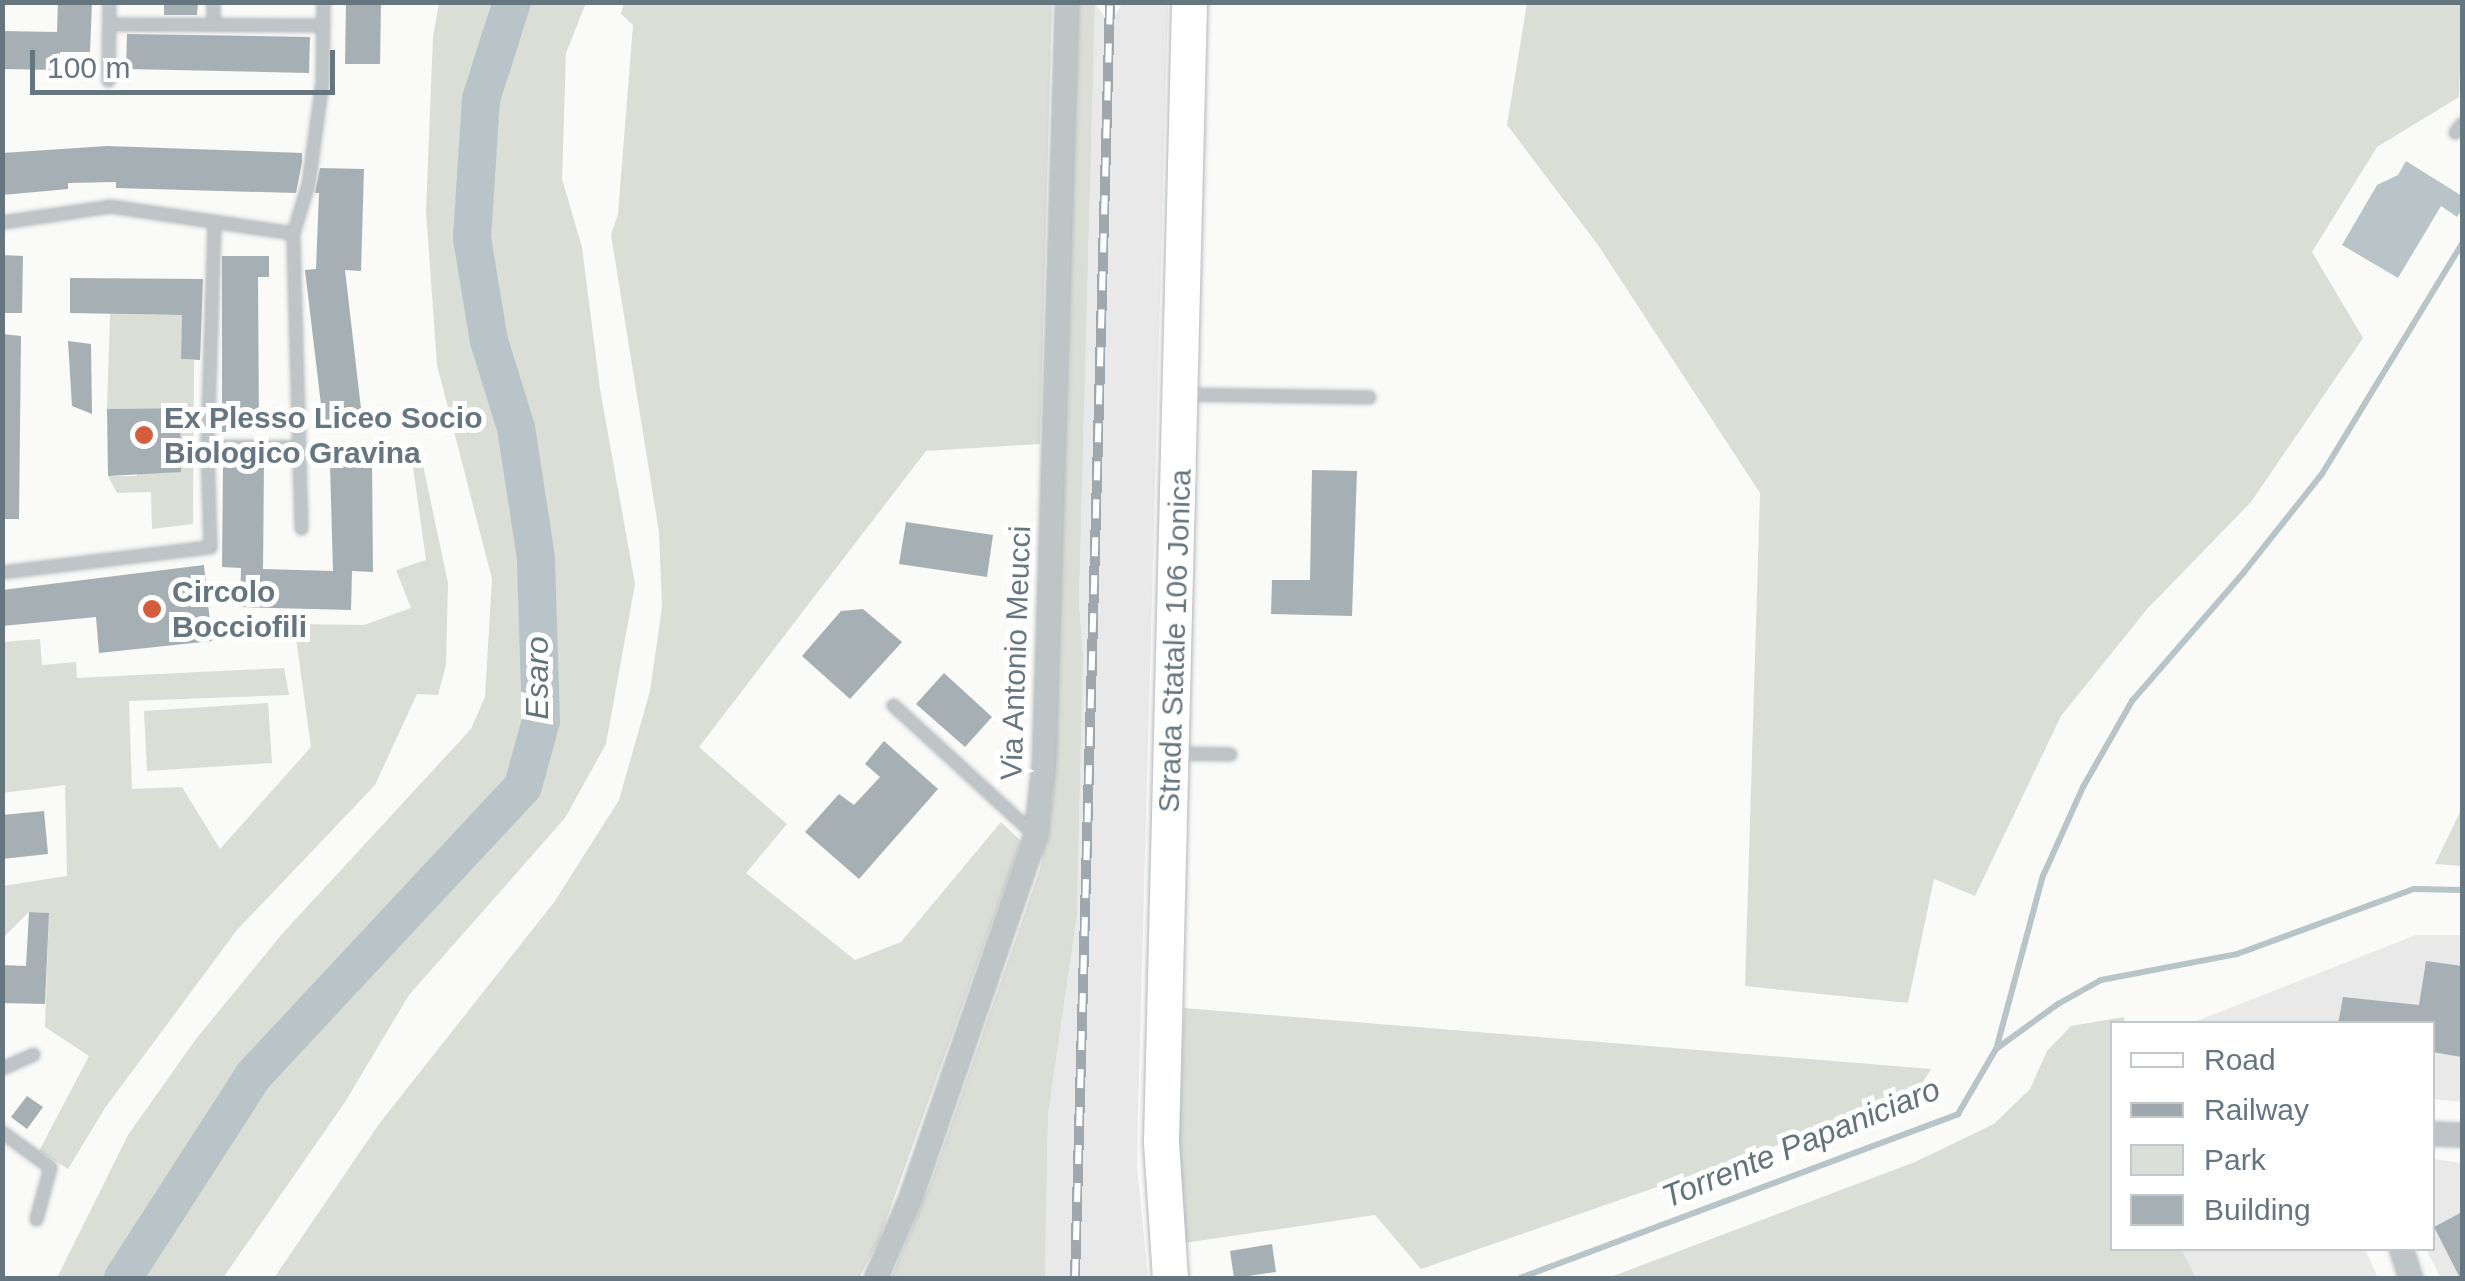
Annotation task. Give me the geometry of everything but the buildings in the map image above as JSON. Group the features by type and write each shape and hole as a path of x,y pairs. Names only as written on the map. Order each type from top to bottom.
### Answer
{"main road":[{"name":"Strada Statale 106 Jonica","path":"1170,1278 1162,1141 1189,2"}],"street":[{"name":"Via Antonio Meucci","path":"876,1278 910,1198 1036,836 1044,764 1067,2"},
{"path":"2435,1134 2462,1134"},
{"path":"2401,1251 2411,1278"}],"lane":[{"path":"108,80 110,2"},
{"path":"213,2 213,24"},
{"path":"301,528 293,233 308,184 322,82 323,2"},
{"path":"109,24 323,25"},
{"path":"2,222 110,206 293,233"},
{"path":"2,572 210,547 207,446 214,222"},
{"path":"1181,394 1370,397"},
{"path":"207,446 298,447"},
{"path":"893,705 1036,836"},
{"path":"1171,753 1230,754"},
{"path":"2,1068 32,1054"},
{"path":"2,1132 50,1167 36,1219"}],"shaded area":[{"path":"1095,3 1110,25 1122,3 1168,3 1137,1165 1148,1278 1045,1278 1048,1115 1077,915 1083,656 1079,602"},
{"path":"2406,161 2462,196 2462,209 2457,217 2441,206 2398,278 2342,245 2377,185 2398,175"},
{"path":"2416,935 2462,935 2462,1102 2435,1099 2435,1021 2197,1021"},
{"path":"2435,1159 2462,1163 2462,1278 2441,1278 2427,1251 2435,1251"},
{"path":"2182,1251 2366,1251 2378,1278 2196,1278"}],"green space":[{"path":"439,3 586,3 566,53 562,179 582,247 600,389 635,584 606,744 565,818 409,995 345,1102 223,1278 57,1278 128,1135 196,1039 282,934 471,729 485,697 492,579 437,365 426,211 433,37"},
{"path":"624,3 1052,3 1040,444 926,451 699,747 787,824 746,873 855,960 901,942 1001,822 1021,841 879,1240 859,1278 274,1278 379,1124 555,901 619,800 650,691 662,607 659,532 611,235 618,214 633,25 621,14"},
{"path":"1078,3 1095,3 1079,602 1083,656 1077,915 1048,1115 1045,1278 891,1278 930,1185 1040,869 1053,796"},
{"path":"1527,3 2462,3 2459,97 2377,147 2312,252 2363,338 2251,502 2148,608 2061,716 1975,896 1934,879 1908,1003 1745,986 1760,493 1598,245 1507,125"},
{"path":"110,314 182,315 181,359 194,360 193,524 152,529 151,492 117,493 108,476 137,476 137,461 180,408 107,409"},
{"path":"423,465 448,583 446,665 438,695 417,694 375,785 237,930 105,1108 68,1169 39,1151 89,1056 45,1027 49,913 29,912 3,938 3,886 67,876 65,785 3,793 3,642 40,639 42,665 76,662 77,678 284,668 289,695 129,701 132,789 182,787 220,849 311,747 294,624 364,625 411,608 396,570 426,560 413,467"},
{"path":"268,703 272,763 147,771 144,711"},
{"path":"2462,808 2462,866 2435,864"},
{"path":"1184,1008 1931,1069 1913,1098 1421,1269 1375,1215 1184,1243 1179,1138"},
{"path":"2124,1017 2125,1021 2110,1021 2110,1251 2182,1251 2196,1278 1608,1278 1915,1162 1994,1124 2030,1089 2047,1051 2071,1026"}],"waterway":[{"name":"Esaro","path":"123,1278 253,1076 523,786 541,721 536,558 516,428 489,341 472,238 481,99 512,2"},
{"path":"1997,1046 2043,876 2083,787 2132,701 2244,572 2322,474 2462,244"},
{"name":"Torrente Papaniciaro","path":"1520,1278 1958,1114 1996,1049 2058,1004 2101,980 2237,954 2414,889 2462,890"}],"railway":[{"path":"1075,1278 1110,2"}],"place":[{"name":"Ex Plesso Liceo Socio Biologico Gravina","path":"144,435"},
{"name":"Circolo Bocciofili","path":"152,609"}]}
